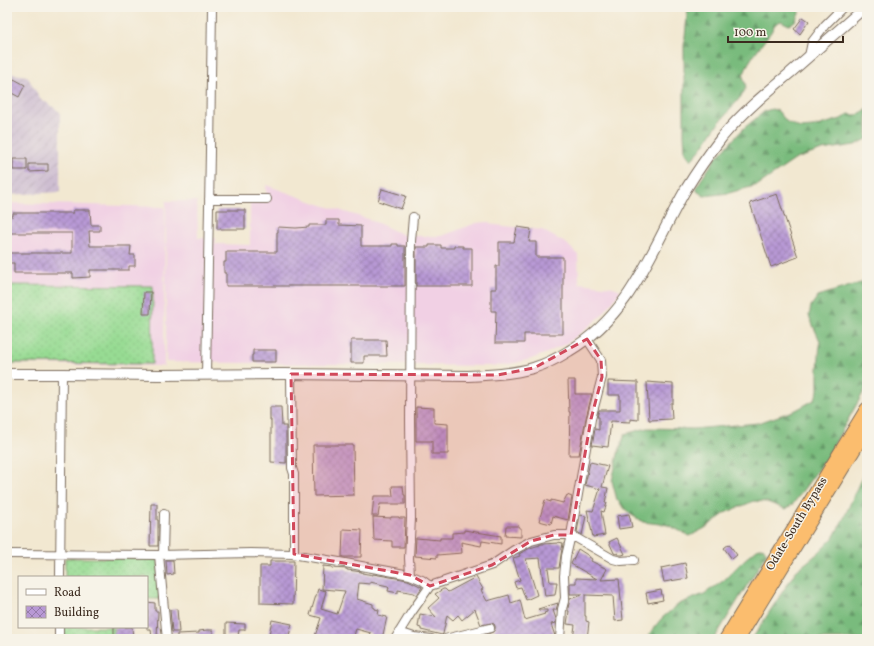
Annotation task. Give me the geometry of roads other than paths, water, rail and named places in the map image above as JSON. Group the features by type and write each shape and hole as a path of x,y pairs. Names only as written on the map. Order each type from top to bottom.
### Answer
{"highway":[{"name":"Odate-South Bypass","path":"814,506 867,409"},
{"name":"Odate-South Bypass","path":"738,639 768,581 814,506 867,428"},
{"name":"Odate-South Bypass","path":"726,639 768,581"}],"street":[{"path":"206,375 212,7"},
{"path":"809,56 812,42 825,25 843,7"},
{"path":"7,374 159,376 291,374 497,375 534,368 571,350 596,332 613,316 642,272 686,190 709,154 723,136 758,101 865,7"},
{"path":"209,199 266,199"},
{"path":"410,575 411,241 413,218"},
{"path":"560,639 562,609 565,598 564,576 566,556 591,419 602,377 601,360 587,339"},
{"path":"60,576 62,374"},
{"path":"291,374 292,468 294,474 294,554"},
{"path":"164,514 161,555 167,639"},
{"path":"431,639 397,636 430,586 492,565 514,550 531,541 554,535 571,535 613,559 621,561 634,560"},
{"path":"7,554 294,554 410,575 422,580 430,586"},
{"path":"59,628 59,639"},
{"path":"444,639 490,628"}]}
